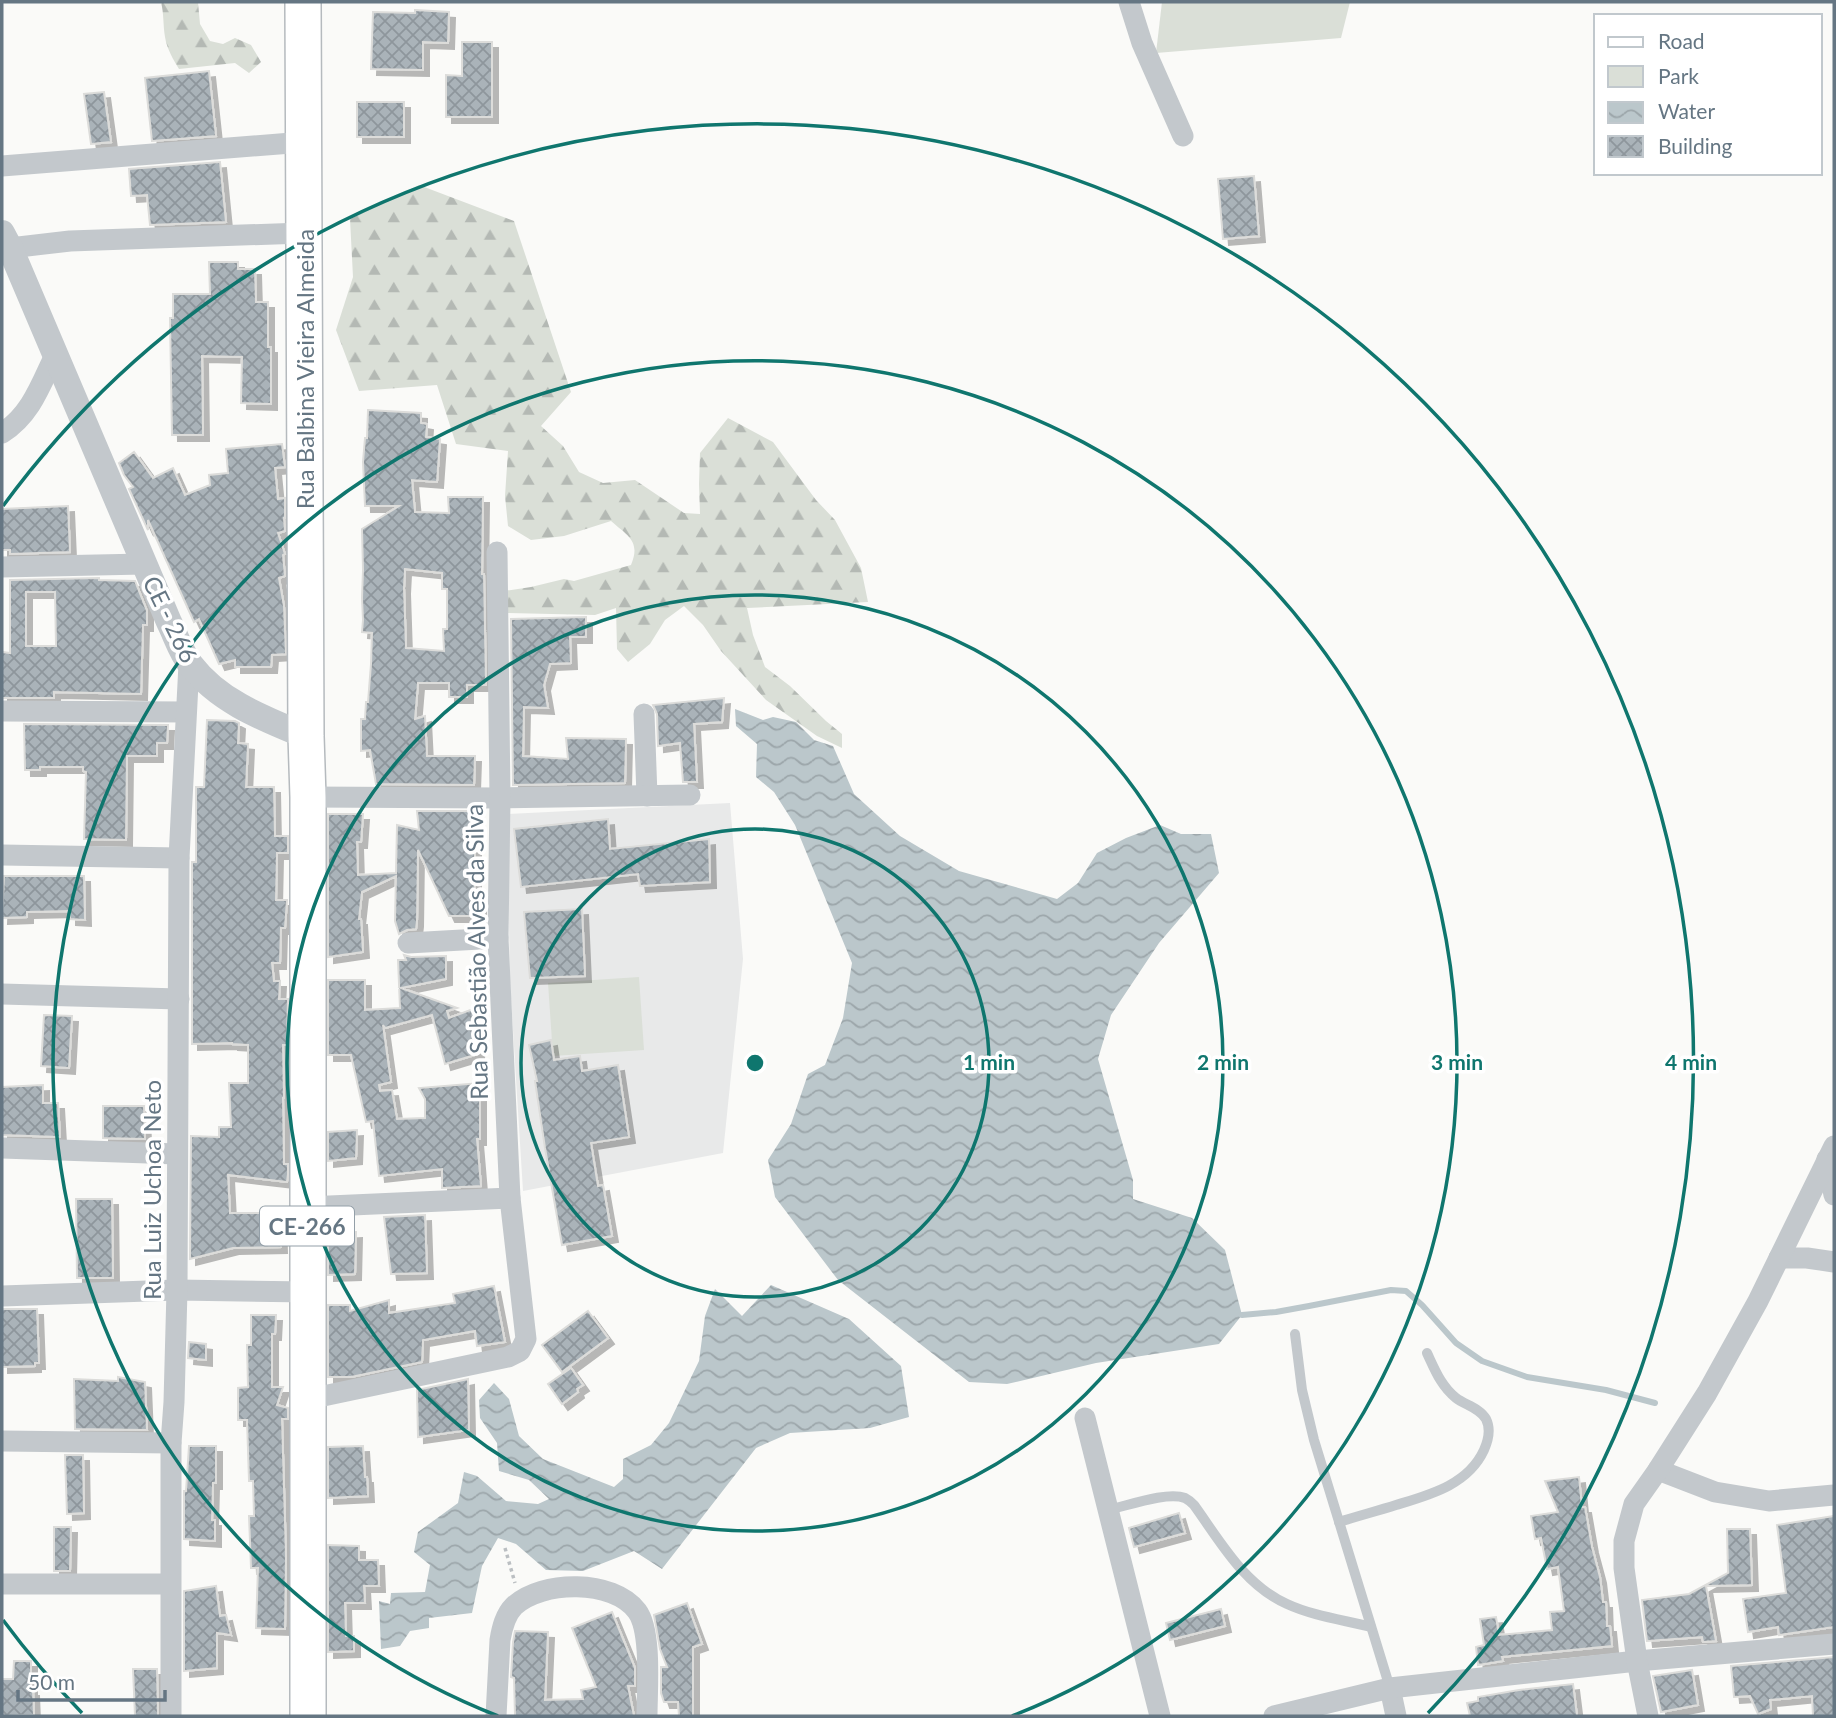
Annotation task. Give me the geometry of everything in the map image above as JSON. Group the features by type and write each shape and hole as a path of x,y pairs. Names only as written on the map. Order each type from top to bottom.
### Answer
{"main road":[{"name":"Rua Balbina Vieira Almeida","path":"303,2 306,736"},
{"name":"CE-266","path":"306,736 308,1716"}],"street":[{"path":"1129,2 1142,43 1182,136"},
{"path":"2,166 303,142"},
{"path":"6,241 303,233"},
{"name":"CE - 266","path":"6,241 189,664 208,685 228,699 306,736"},
{"path":"2,433 19,421 31,405 55,355"},
{"name":"Rua Sebastião Alves da Silva","path":"309,1399 516,1354 523,1348 526,1339 510,1198 498,939 500,798 497,552"},
{"path":"2,567 144,564"},
{"name":"Rua Luiz Uchoa Neto","path":"171,1716 171,1443 177,1290 179,858 189,664"},
{"path":"2,712 186,712"},
{"path":"644,714 647,796"},
{"path":"308,797 690,795"},
{"path":"2,856 179,858"},
{"path":"408,943 498,939"},
{"path":"2,994 180,999"},
{"path":"2,1148 177,1154"},
{"path":"1831,1152 1834,1195"},
{"path":"1648,1716 1624,1568 1624,1541 1634,1504 1707,1392 1758,1301 1831,1152"},
{"path":"307,1207 510,1198"},
{"path":"1779,1258 1834,1262"},
{"path":"2,1296 177,1290 309,1292"},
{"path":"1085,1418 1160,1716"},
{"path":"2,1441 171,1443"},
{"path":"1658,1470 1714,1492 1769,1501 1834,1495"},
{"path":"2,1584 170,1584"},
{"path":"496,1716 498,1656 502,1630 509,1612 539,1591 573,1587 601,1590 618,1596 628,1602 643,1622 646,1637 648,1716"},
{"path":"1274,1716 1390,1688 1637,1661 1834,1644"},
{"path":"1390,1688 1396,1716"}],"lane":[{"path":"1295,1334 1308,1415 1390,1688"},
{"path":"1339,1522 1444,1489 1466,1474 1482,1455 1489,1428 1486,1419 1447,1389 1427,1353"},
{"path":"1108,1510 1162,1497 1176,1496 1186,1499 1194,1505 1252,1581 1271,1595 1297,1608 1371,1627"}],"path":[{"path":"505,1548 520,1602"}],"shaded area":[{"path":"730,803 743,959 723,1153 523,1191 510,982 507,814"}],"green space":[{"path":"161,2 198,2 200,24 210,41 223,44 235,38 251,45 261,62 249,73 235,63 179,69 166,41"},
{"path":"1162,2 1350,2 1341,38 1156,53"},
{"path":"419,185 514,221 571,392 541,426 563,446 579,472 603,483 635,480 684,513 700,514 700,453 728,418 773,442 816,500 835,520 861,568 868,602 747,608 753,635 765,667 842,734 842,748 817,736 766,700 684,606 665,620 650,644 628,662 617,649 616,608 595,615 507,613 504,591 564,579 574,581 631,565 634,544 611,521 564,536 531,540 508,526 505,496 508,451 456,444 437,385 359,391 336,330 353,277 350,219"},
{"path":"639,977 644,1050 553,1056 548,983"}],"water":[{"path":"735,709 763,720 773,717 796,722 814,740 833,746 854,794 900,836 959,871 1057,899 1078,883 1097,853 1126,838 1160,825 1181,834 1211,834 1219,873 1159,943 1111,1015 1098,1059 1133,1180 1133,1199 1192,1218 1225,1250 1242,1315 1219,1344 1096,1363 1007,1384 969,1382 838,1280 775,1197 768,1160 791,1124 808,1074 825,1065 843,1018 852,963 795,825 774,792 756,777 757,744 736,726"},
{"path":"771,1285 849,1319 901,1366 909,1417 870,1428 790,1433 756,1448 662,1569 634,1551 583,1571 546,1570 516,1544 498,1538 482,1566 472,1613 429,1618 429,1628 410,1631 400,1646 381,1649 379,1601 390,1604 391,1593 425,1592 430,1565 414,1552 418,1532 458,1503 464,1472 477,1476 506,1501 538,1504 549,1499 529,1480 499,1471 497,1443 480,1418 479,1400 494,1383 509,1399 519,1436 543,1459 614,1487 623,1479 623,1459 651,1445 669,1423 699,1361 705,1316 715,1289 742,1316"}],"building":[{"path":"415,10 449,12 448,43 423,42 423,70 371,69 373,12 415,13"},
{"path":"462,42 492,42 492,117 446,117 446,75 462,76"},
{"path":"209,71 216,136 152,141 145,78"},
{"path":"104,92 111,142 91,144 84,94"},
{"path":"357,102 404,102 404,137 357,137"},
{"path":"220,162 226,222 150,225 147,195 131,196 129,169"},
{"path":"1254,176 1259,236 1223,239 1218,179"},
{"path":"209,262 238,262 238,269 255,269 256,302 268,302 271,404 241,403 242,357 202,356 203,435 172,435 170,318 173,318 173,294 210,294"},
{"path":"368,410 421,413 421,423 427,424 426,437 440,439 437,482 412,480 415,512 449,513 448,497 483,497 482,574 486,685 467,685 467,697 449,697 449,683 418,683 415,719 425,716 427,756 475,756 474,785 376,784 370,750 361,751 361,719 365,719 368,702 372,633 362,632 362,529 399,506 365,506 363,462","holes":["405,569 442,573 442,589 447,589 444,651 406,648"]},
{"path":"282,444 285,467 275,468 278,499 285,498 285,531 278,533 285,554 285,576 279,578 284,606 286,654 272,655 271,667 235,667 235,660 219,664 199,619 194,622 148,520 148,530 129,489 133,487 119,463 134,452 153,478 173,468 185,495 210,485 209,475 228,473 226,449"},
{"path":"68,506 70,552 10,554 10,550 2,550 2,509"},
{"path":"99,578 135,581 147,611 147,625 143,625 141,694 54,692 54,698 2,698 2,652 10,653 10,580","holes":["26,592 55,592 56,646 26,646"]},
{"path":"586,617 586,637 570,637 571,663 550,664 544,685 548,708 524,707 523,756 568,759 566,738 626,739 625,783 513,785 511,619"},
{"path":"724,698 722,722 694,724 697,782 683,782 680,743 658,746 657,714 653,705"},
{"path":"207,720 239,723 238,743 248,744 246,787 274,787 275,836 288,836 288,853 277,853 276,900 287,900 285,928 281,928 280,963 272,963 274,981 280,981 279,999 288,999 287,1045 283,1045 283,1098 284,1164 288,1164 288,1174 287,1182 228,1175 230,1213 280,1213 281,1247 233,1248 190,1259 191,1136 219,1137 219,1127 231,1127 229,1083 248,1083 248,1045 192,1044 192,862 196,862 196,787 204,787"},
{"path":"24,724 168,725 167,743 157,743 157,756 127,756 126,840 84,839 86,772 83,767 40,767 40,770 25,770"},
{"path":"417,811 474,811 478,844 475,845 475,901 480,901 480,916 449,916 418,850 416,929 399,934 395,921 396,876 362,892 359,919 363,952 328,957 328,814 363,814 361,842 357,842 358,875 396,873 397,825 419,830"},
{"path":"608,819 610,849 709,839 710,882 640,886 638,874 521,887 514,829"},
{"path":"4,876 84,876 85,920 70,919 70,911 27,912 27,917 2,918"},
{"path":"582,909 585,976 530,978 524,912"},
{"path":"404,955 446,956 446,979 401,988 457,1008 447,1011 449,1018 473,1009 479,1030 478,1054 445,1064 432,1015 385,1028 383,1025 391,1082 379,1085 380,1091 392,1090 397,1119 425,1118 425,1099 419,1088 480,1083 480,1139 477,1139 481,1186 442,1188 442,1169 379,1176 373,1121 366,1122 351,1055 328,1055 328,980 365,980 365,1010 400,1008 398,960 406,960"},
{"path":"44,1015 72,1016 69,1068 41,1066"},
{"path":"551,1040 554,1060 580,1056 582,1071 618,1065 629,1137 591,1143 598,1186 603,1185 612,1236 562,1245 529,1045"},
{"path":"43,1085 43,1103 58,1103 60,1137 2,1135 2,1087"},
{"path":"103,1106 144,1106 145,1139 103,1138"},
{"path":"357,1130 356,1158 328,1161 328,1132"},
{"path":"76,1199 112,1199 113,1278 77,1278"},
{"path":"425,1215 427,1273 391,1274 384,1217"},
{"path":"337,1219 337,1233 356,1232 355,1274 328,1275 328,1221"},
{"path":"494,1286 505,1342 477,1346 475,1331 423,1340 422,1362 351,1377 328,1377 328,1305 350,1305 350,1311 389,1300 389,1313 455,1303 453,1294"},
{"path":"2,1309 37,1309 39,1363 35,1363 35,1366 2,1367"},
{"path":"588,1311 608,1338 562,1372 542,1345"},
{"path":"251,1315 276,1315 275,1334 272,1334 272,1387 283,1387 277,1405 288,1408 288,1419 282,1419 285,1629 256,1628 258,1568 251,1568 249,1516 254,1516 253,1481 249,1481 247,1420 238,1420 238,1388 248,1387 247,1345 251,1345"},
{"path":"189,1342 206,1344 206,1360 188,1358"},
{"path":"571,1368 583,1385 562,1404 548,1384"},
{"path":"118,1377 145,1382 147,1430 75,1429 74,1379 118,1381"},
{"path":"468,1379 469,1430 418,1437 417,1390"},
{"path":"189,1446 216,1446 212,1520 215,1520 215,1541 184,1539 184,1491"},
{"path":"363,1446 368,1496 328,1498 328,1447"},
{"path":"65,1455 83,1455 84,1513 67,1514"},
{"path":"1579,1477 1582,1507 1585,1507 1603,1602 1606,1602 1607,1626 1610,1626 1612,1646 1502,1657 1503,1661 1478,1665 1476,1647 1484,1645 1480,1619 1496,1617 1499,1635 1552,1630 1550,1612 1564,1611 1558,1567 1547,1569 1541,1538 1535,1539 1531,1516 1558,1512 1545,1481"},
{"path":"1179,1513 1185,1533 1134,1547 1129,1528"},
{"path":"1834,1516 1834,1627 1779,1635 1778,1627 1748,1632 1743,1599 1786,1593 1777,1525"},
{"path":"54,1527 71,1527 70,1571 54,1571"},
{"path":"1727,1529 1750,1529 1752,1585 1706,1586 1716,1641 1703,1642 1702,1637 1647,1641 1642,1600 1689,1594 1728,1573"},
{"path":"328,1545 359,1546 359,1560 378,1560 379,1586 364,1586 365,1603 345,1603 346,1636 354,1636 354,1651 328,1652"},
{"path":"216,1586 220,1616 226,1615 231,1635 217,1633 217,1668 184,1671 184,1591"},
{"path":"687,1603 702,1644 693,1647 693,1716 679,1716 678,1702 664,1702 661,1693 661,1667 667,1667 660,1649 654,1615"},
{"path":"1221,1609 1225,1626 1170,1640 1166,1623"},
{"path":"612,1612 635,1668 635,1686 628,1686 634,1716 515,1716 514,1678 511,1677 515,1631 548,1632 545,1700 583,1699 581,1690 596,1687 572,1628"},
{"path":"1834,1657 1834,1716 1813,1716 1812,1696 1770,1700 1771,1709 1758,1714 1750,1696 1734,1697 1731,1666"},
{"path":"14,1661 31,1661 34,1715 2,1716 2,1679 13,1679"},
{"path":"133,1669 157,1669 158,1716 135,1716"},
{"path":"1692,1670 1698,1705 1661,1712 1653,1676"},
{"path":"1573,1684 1577,1716 1470,1716 1467,1703 1478,1701 1478,1697"}],"waterway":[{"path":"1242,1315 1276,1312 1391,1290 1406,1291 1456,1343 1482,1361 1527,1377 1606,1390 1655,1403"}]}
